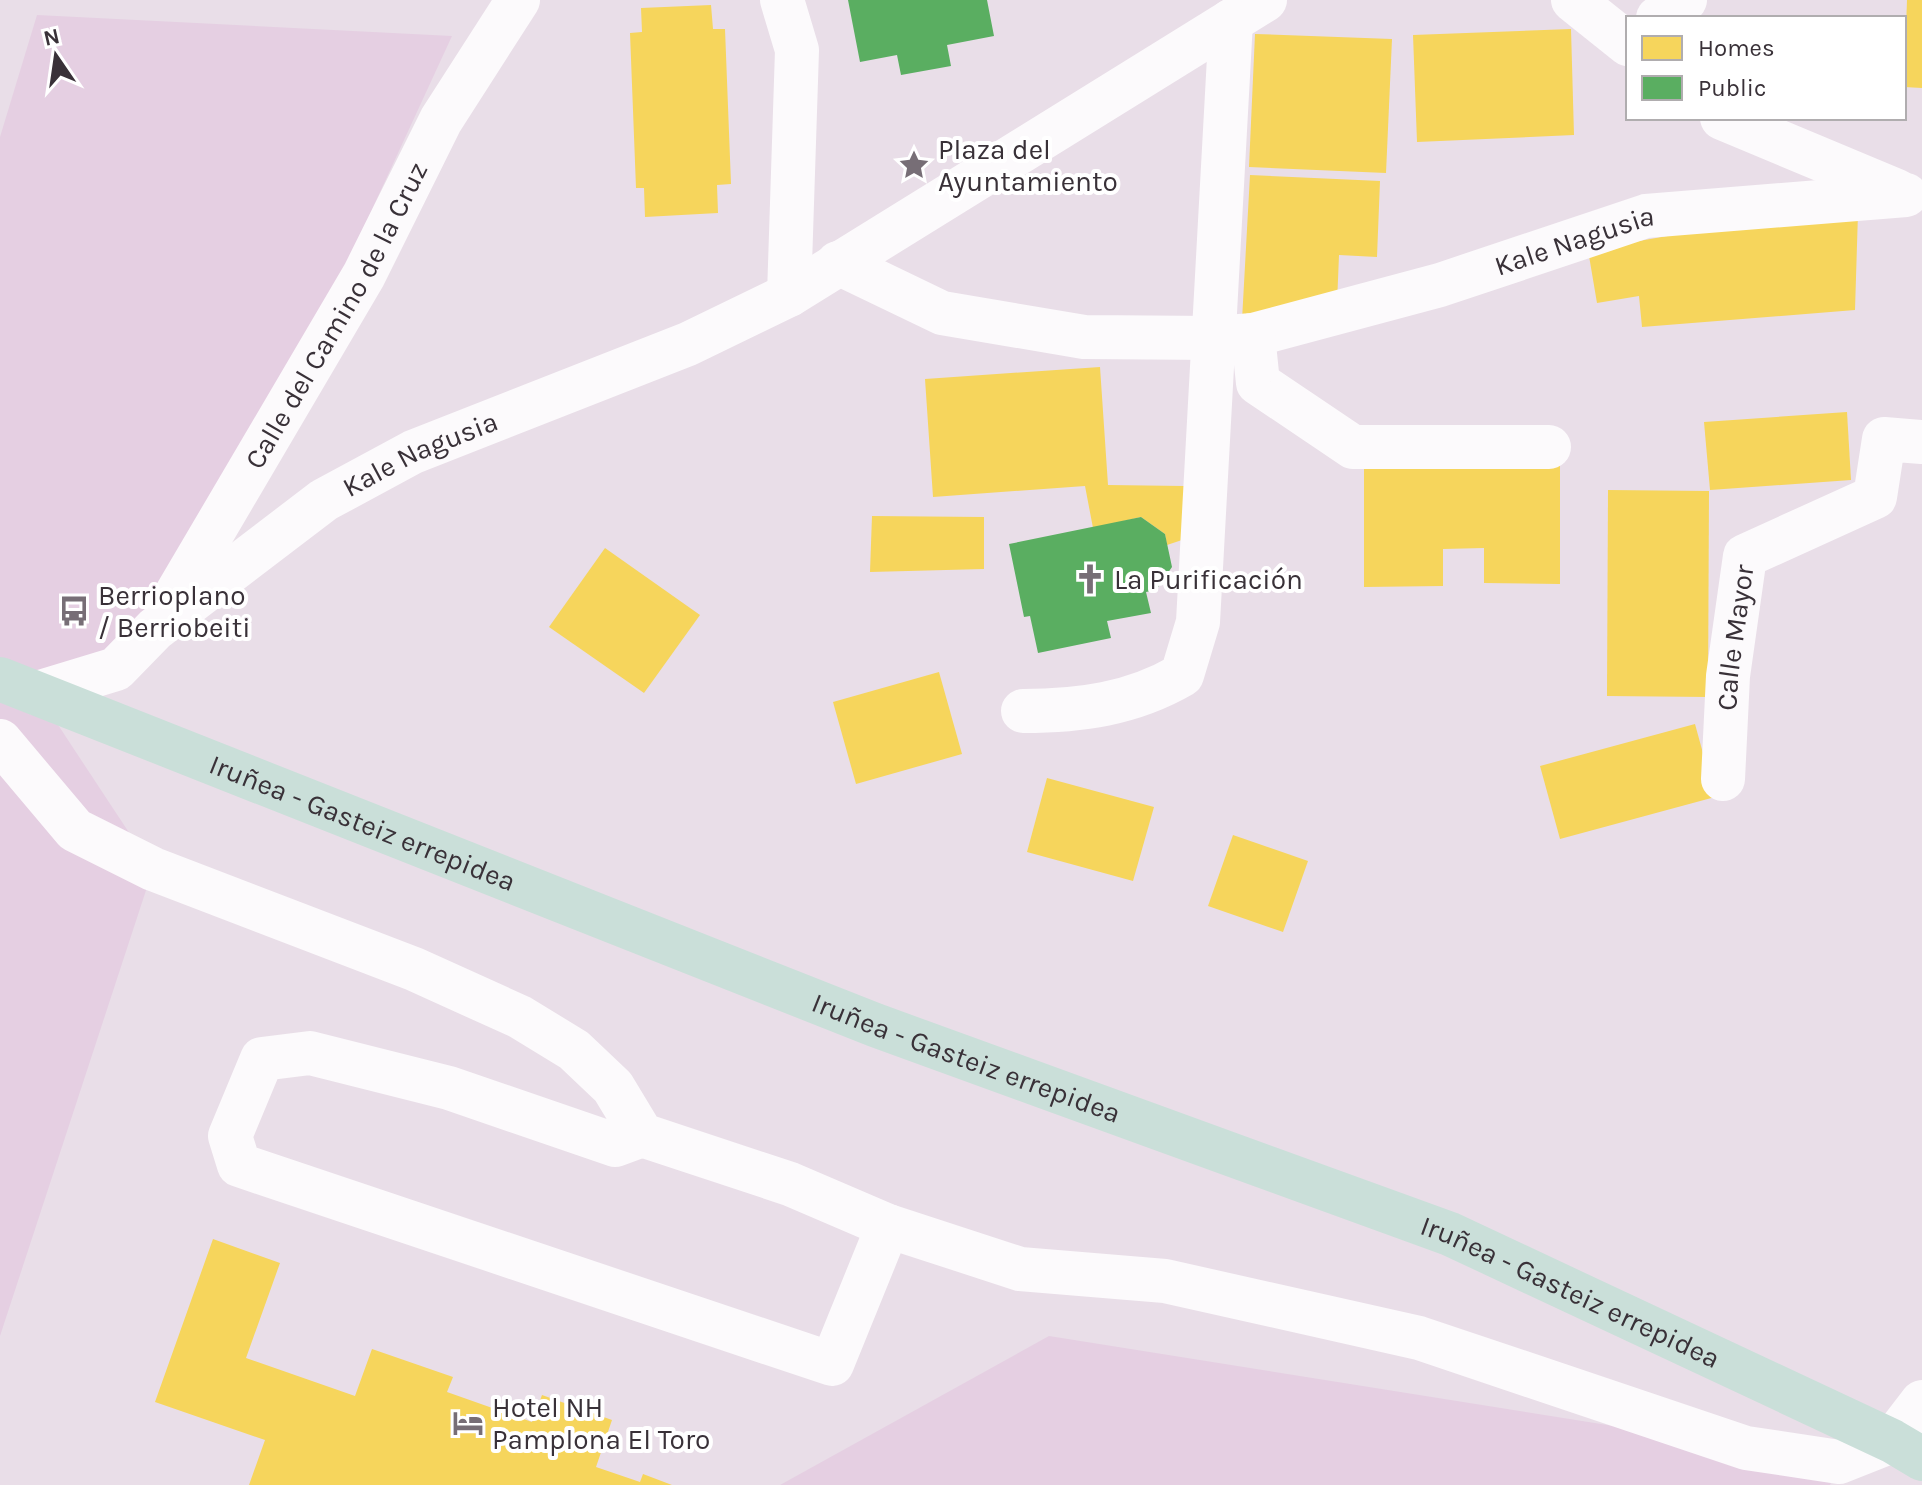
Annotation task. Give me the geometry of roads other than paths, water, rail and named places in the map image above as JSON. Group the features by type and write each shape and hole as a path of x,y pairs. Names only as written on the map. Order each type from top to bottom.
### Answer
{"highway":[{"name":"Iruñea - Gasteiz errepidea","path":"19,686 875,1025 1450,1234 1907,1450"}],"street":[{"name":"Calle del Camino de la Cruz","path":"155,629 364,275 441,120 518,0"},
{"path":"782,0 797,50 789,295"},
{"path":"1573,0 1626,30"},
{"path":"1662,16 1685,0"},
{"name":"Kale Nagusia","path":"19,686 116,669 155,629 324,500 413,452 688,344 789,295 1248,10"},
{"name":"Kale Nagusia","path":"1023,711 1078,711 1152,692 1182,675 1198,622 1233,336 1248,10"},
{"path":"1727,120 1914,197"},
{"name":"Kale Nagusia","path":"838,263 942,313 1084,337 1233,336 1440,285 1646,216 1914,197"},
{"name":"Kale Nagusia","path":"1233,336 1258,383 1353,447 1549,447"},
{"name":"Calle Mayor","path":"1723,779 1728,676 1745,556 1875,497 1903,440"},
{"path":"0,741 75,830 153,869 386,957 520,1017 574,1050 613,1087 642,1135"},
{"path":"888,1226 832,1364 239,1165 230,1136 262,1059 310,1053 449,1088 615,1145 642,1135 790,1184 888,1226 1020,1269 1165,1281 1419,1338 1746,1448 1839,1462 1907,1450 1922,1402"}],"place":[{"name":"Plaza del Ayuntamiento","path":"914,165"},
{"name":"La Purificación","path":"1090,579"},
{"name":"Berrioplano / Berriobeiti","path":"74,611"},
{"name":"Hotel NH Pamplona El Toro","path":"468,1423"}]}
